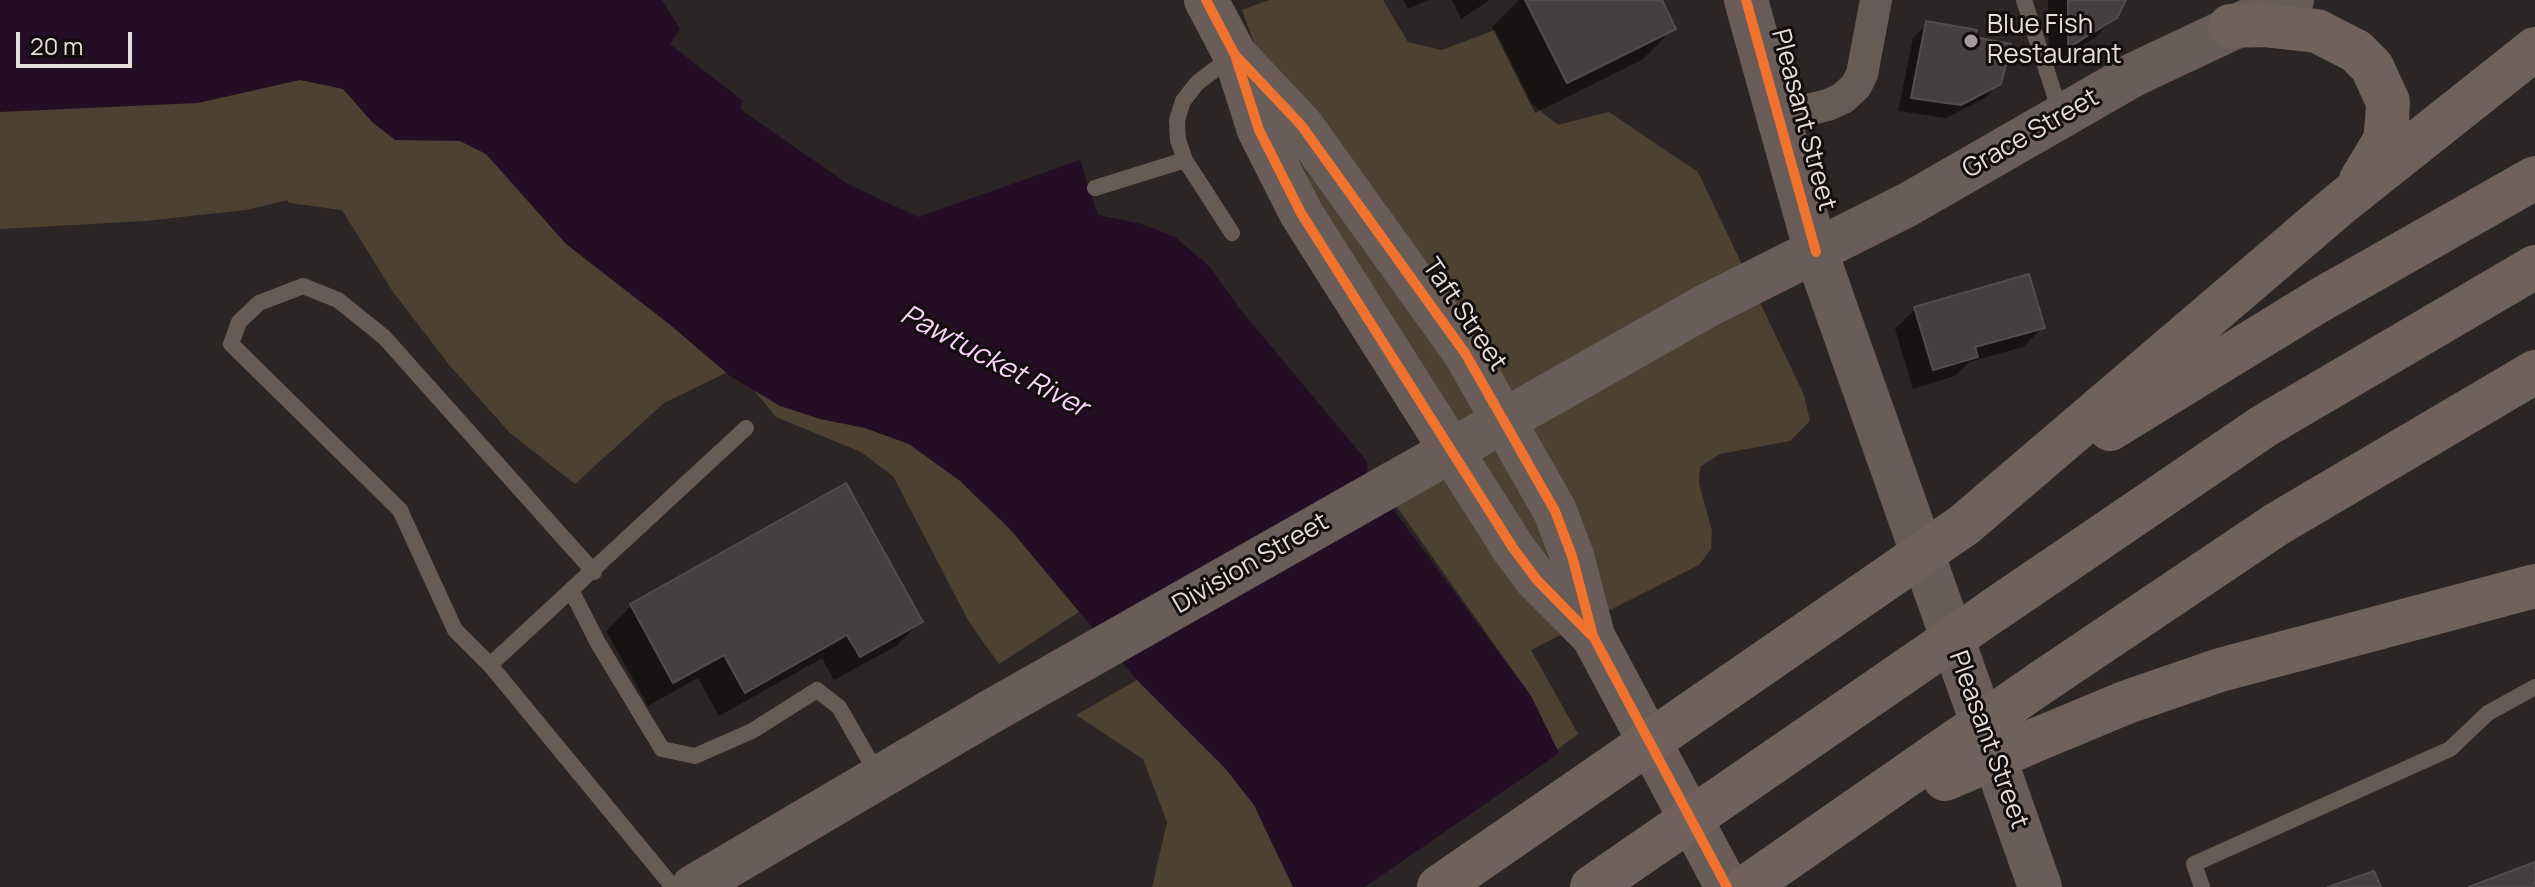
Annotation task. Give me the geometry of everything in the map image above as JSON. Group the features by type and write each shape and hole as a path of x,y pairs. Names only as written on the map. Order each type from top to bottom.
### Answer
{"highway":[{"path":"2230,26 2263,25 2317,31 2356,51 2377,75 2388,102 2385,140 2363,177 2341,203"},
{"path":"1964,525 2341,203 2535,49"},
{"path":"1439,887 1964,525 2106,432 2320,300 2535,178"},
{"path":"1592,887 2264,426 2396,345 2535,267"},
{"path":"1746,887 1824,833 1940,767 2042,682 2289,517 2535,372"},
{"path":"1940,767 2038,739 2127,702 2220,670 2535,586"}],"main road":[{"name":"Taft Street","path":"1206,0 1235,55 1259,130 1301,213 1477,493 1537,580 1593,636"},
{"name":"Pleasant Street","path":"1746,0 1816,252 2040,887"},
{"name":"Grace Street","path":"1816,252 1907,205 2061,116 2230,26 2282,2"},
{"name":"Taft Street","path":"1235,55 1301,125 1465,353 1555,511 1572,556 1593,636 1727,887"},
{"name":"Division Street","path":"693,887 990,712 1706,306 1816,252"},
{"path":"1477,493 1530,463"}],"street":[{"path":"1780,116 1828,105 1843,98 1856,86 1862,74 1876,0"}],"lane":[{"path":"2024,0 2061,116"},
{"path":"1232,233 1185,160 1178,140 1177,120 1183,101 1197,83 1235,55"},
{"path":"1095,188 1185,160"},
{"path":"594,572 384,337 338,300 303,286 259,303 239,322 231,344 400,510 455,630 490,665 673,887"},
{"path":"490,665 594,572 746,428"},
{"path":"572,592 598,643 662,749 695,756 752,731 817,690 839,707 879,778"},
{"path":"2202,887 2194,864 2450,749 2488,713 2535,687"}],"shaded area":[{"path":"1269,0 1383,0 1408,42 1442,50 1495,30 1532,104 1558,125 1609,112 1698,172 1804,395 1810,421 1790,441 1720,454 1700,467 1699,483 1712,531 1711,549 1699,565 1531,650 1578,734 1557,750 1531,696 1392,500 1427,449 1279,112 1242,10"},
{"path":"0,62 387,75 865,428 909,444 959,480 1010,529 1079,612 999,664 969,622 893,476 861,452 776,417 736,368 664,403 575,484 510,433 450,366 393,292 342,210 289,203 287,200 246,210 145,221 0,229"},
{"path":"1137,680 1224,766 1254,805 1293,887 1152,887 1167,822 1143,759 1076,715"}],"water":[{"name":"Pawtucket River","path":"0,0 662,0 680,29 670,44 743,101 740,109 848,184 918,217 1080,160 1098,215 1142,224 1175,237 1209,266 1240,309 1367,461 1368,475 1531,696 1625,887 1293,887 1254,805 1224,767 1137,680 1010,529 959,480 909,444 865,428 820,419 780,406 730,376 566,244 486,154 460,141 395,140 372,122 343,89 300,80 198,103 0,112"}],"pier":[{"path":"1562,751 1629,887 1365,887"}],"building":[{"path":"1525,0 1662,0 1676,29 1567,83"},
{"path":"2068,0 2126,0 2117,18 2068,48"},
{"path":"1926,21 1977,30 1975,37 2011,44 2001,84 1961,105 1911,98"},
{"path":"2029,274 2045,328 1975,347 1978,357 1933,370 1914,307"},
{"path":"846,483 923,622 860,657 847,635 745,693 724,655 673,683 630,604"},
{"path":"2535,862 2535,887 2469,887"},
{"path":"2374,871 2381,887 2328,887"}],"cycle path":[{"path":"1206,0 1235,55 1259,130 1301,213 1513,548 1537,580 1591,635"},
{"path":"1746,0 1816,252"},
{"path":"1235,55 1301,125 1465,353 1555,511 1572,556 1593,636 1727,887"}],"place":[{"name":"Blue Fish Restaurant","path":"1971,41"}]}
